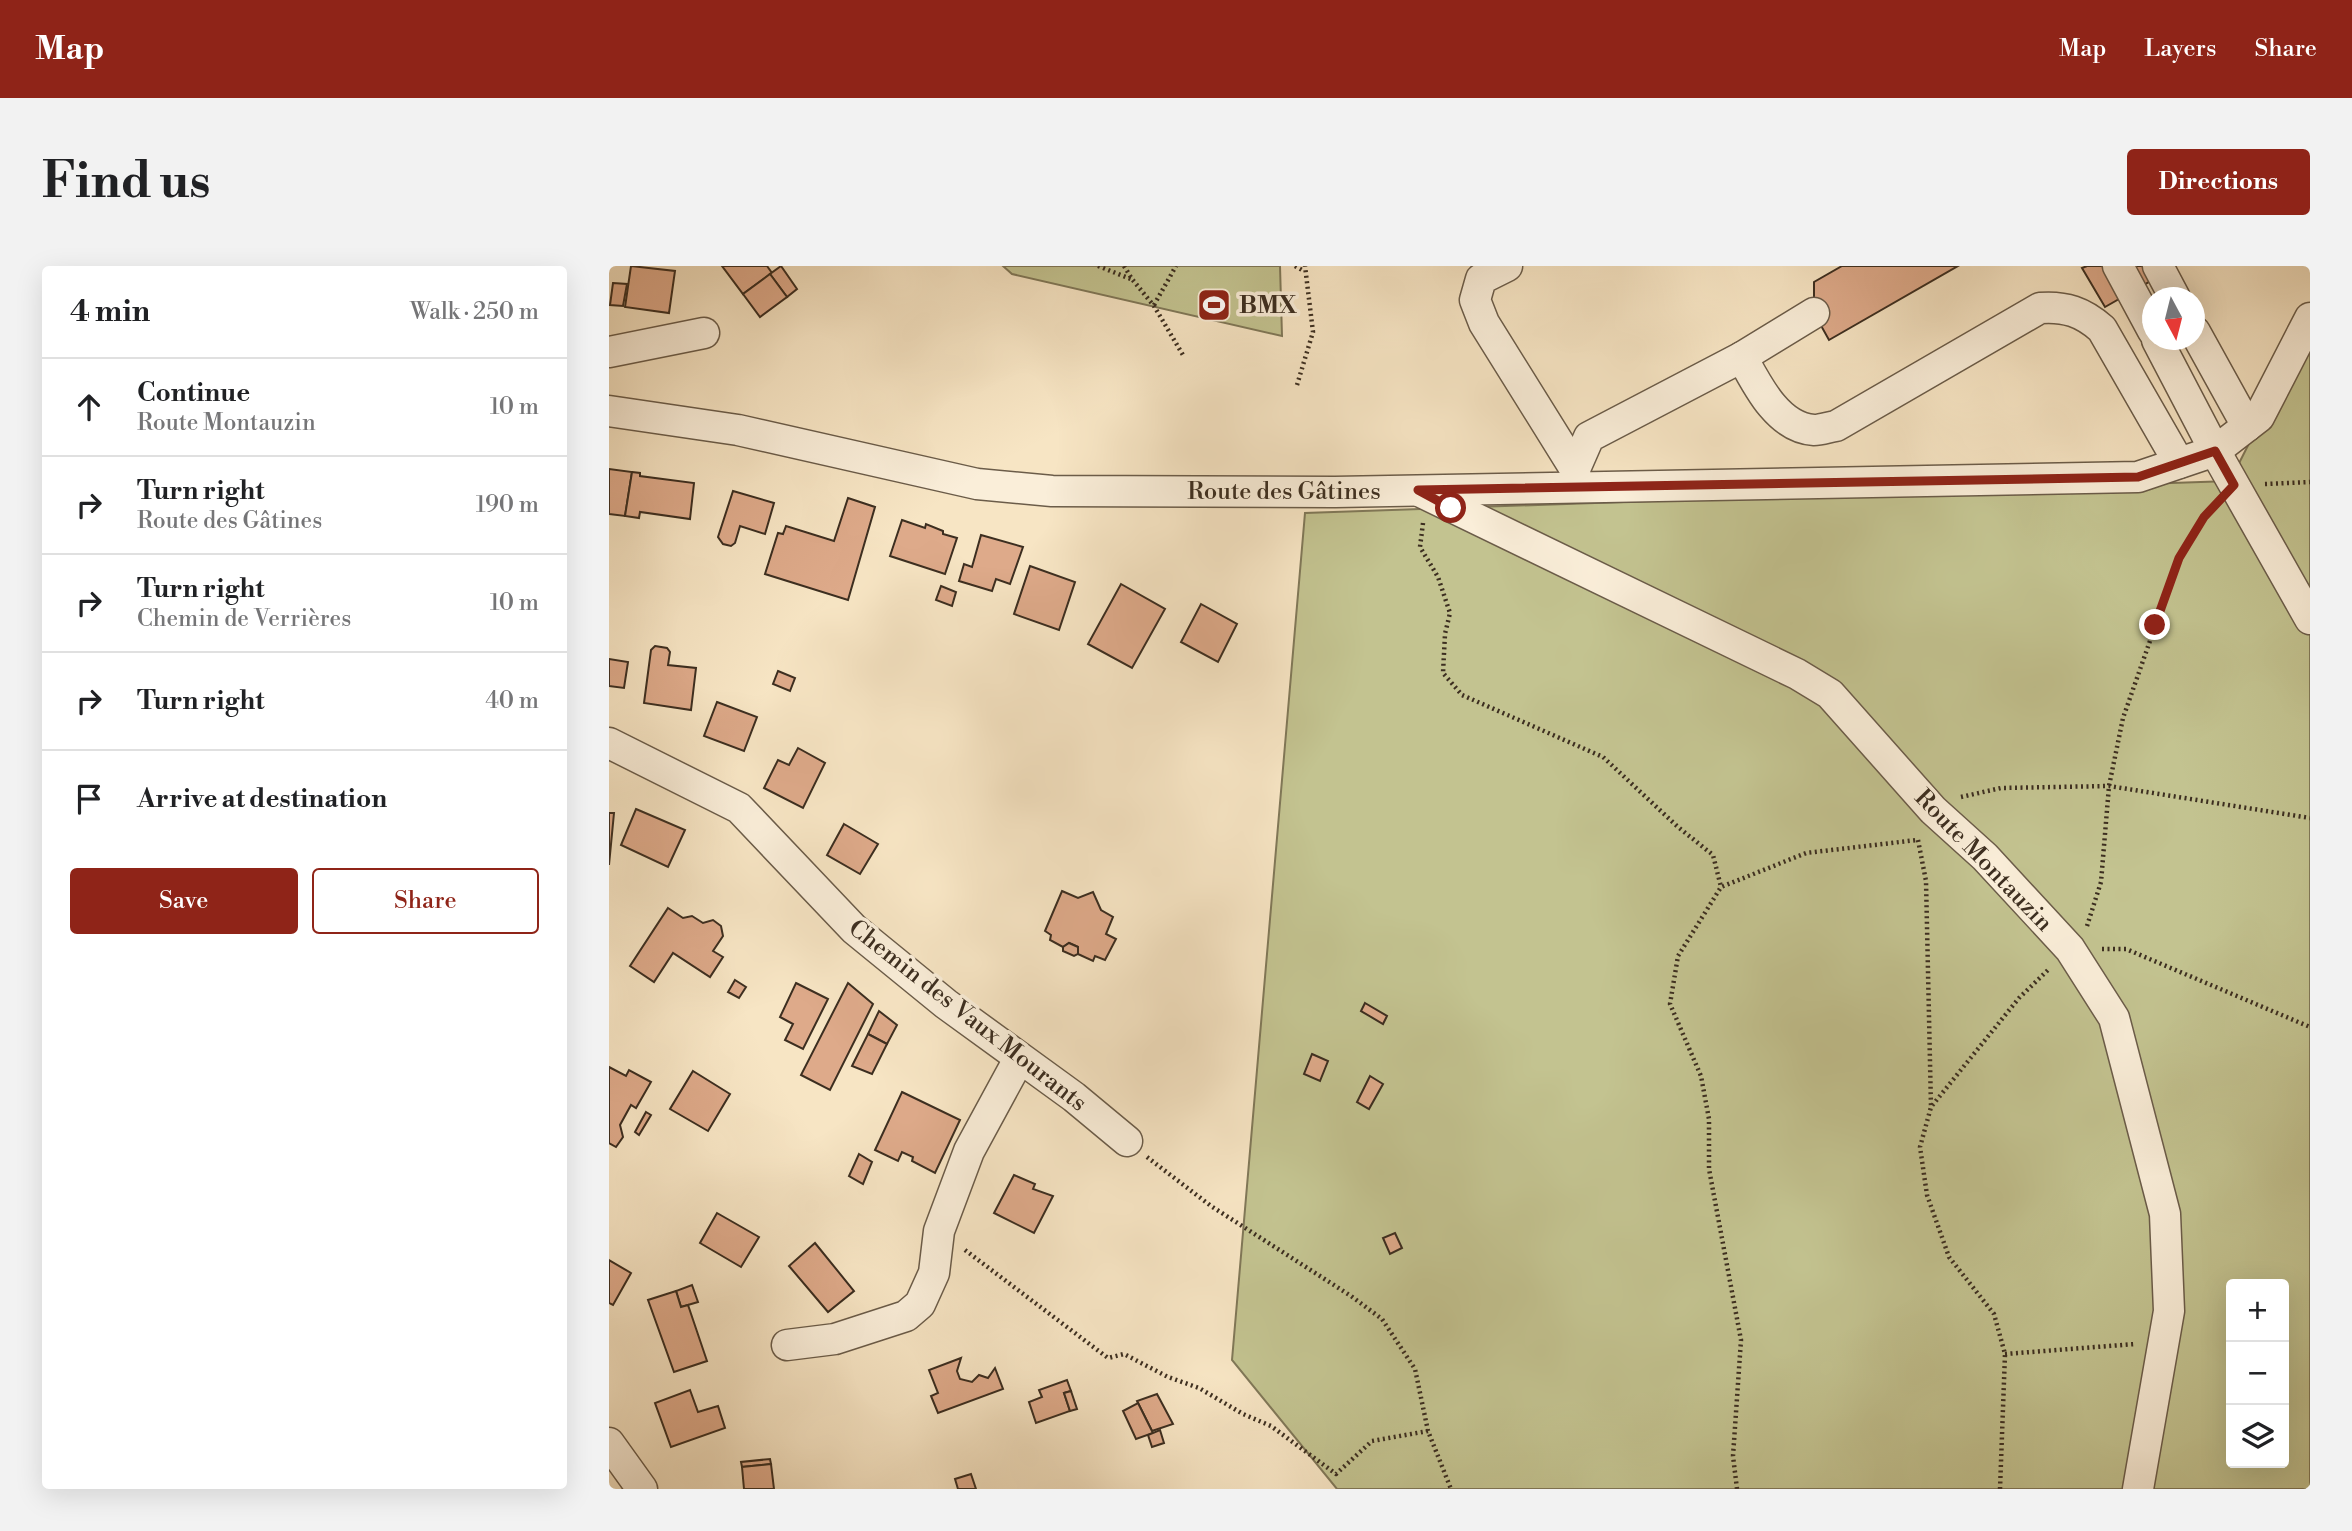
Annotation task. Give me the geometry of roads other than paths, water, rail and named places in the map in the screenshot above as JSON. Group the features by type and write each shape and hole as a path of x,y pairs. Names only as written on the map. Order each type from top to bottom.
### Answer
{"street":[{"path":"1507,266 1481,279 1475,300 1484,323 1576,478"},
{"path":"2118,266 2142,311"},
{"path":"2158,266 2169,287"},
{"path":"1742,357 1757,384 1783,418 1800,427 1815,430 1836,426 2040,308 2058,307 2072,310 2089,317 2102,329 2179,463"},
{"path":"1576,478 1589,437 1742,357 1814,313"},
{"name":"Route des Gâtines","path":"609,411 738,430 977,484 1052,491 1115,493 1418,490 1576,478 2138,477 2215,451 2259,417 2310,318"},
{"path":"609,352 704,333"},
{"path":"2162,350 2215,451 2310,619"},
{"path":"2205,350 2247,426"},
{"name":"Route Montauzin","path":"1418,490 1797,674 1830,694 1933,810 1985,857 2070,949 2114,1018 2165,1214 2169,1311 2138,1489"},
{"name":"Chemin des Vaux Mourants","path":"609,743 739,808 854,929 946,1004 1073,1097 1127,1141"},
{"path":"787,1345 835,1339 905,1316 920,1304 934,1273 939,1231 968,1151 1019,1059"},
{"path":"609,1443 642,1489"}],"place":[{"name":"BMX","path":"1214,305"}]}
